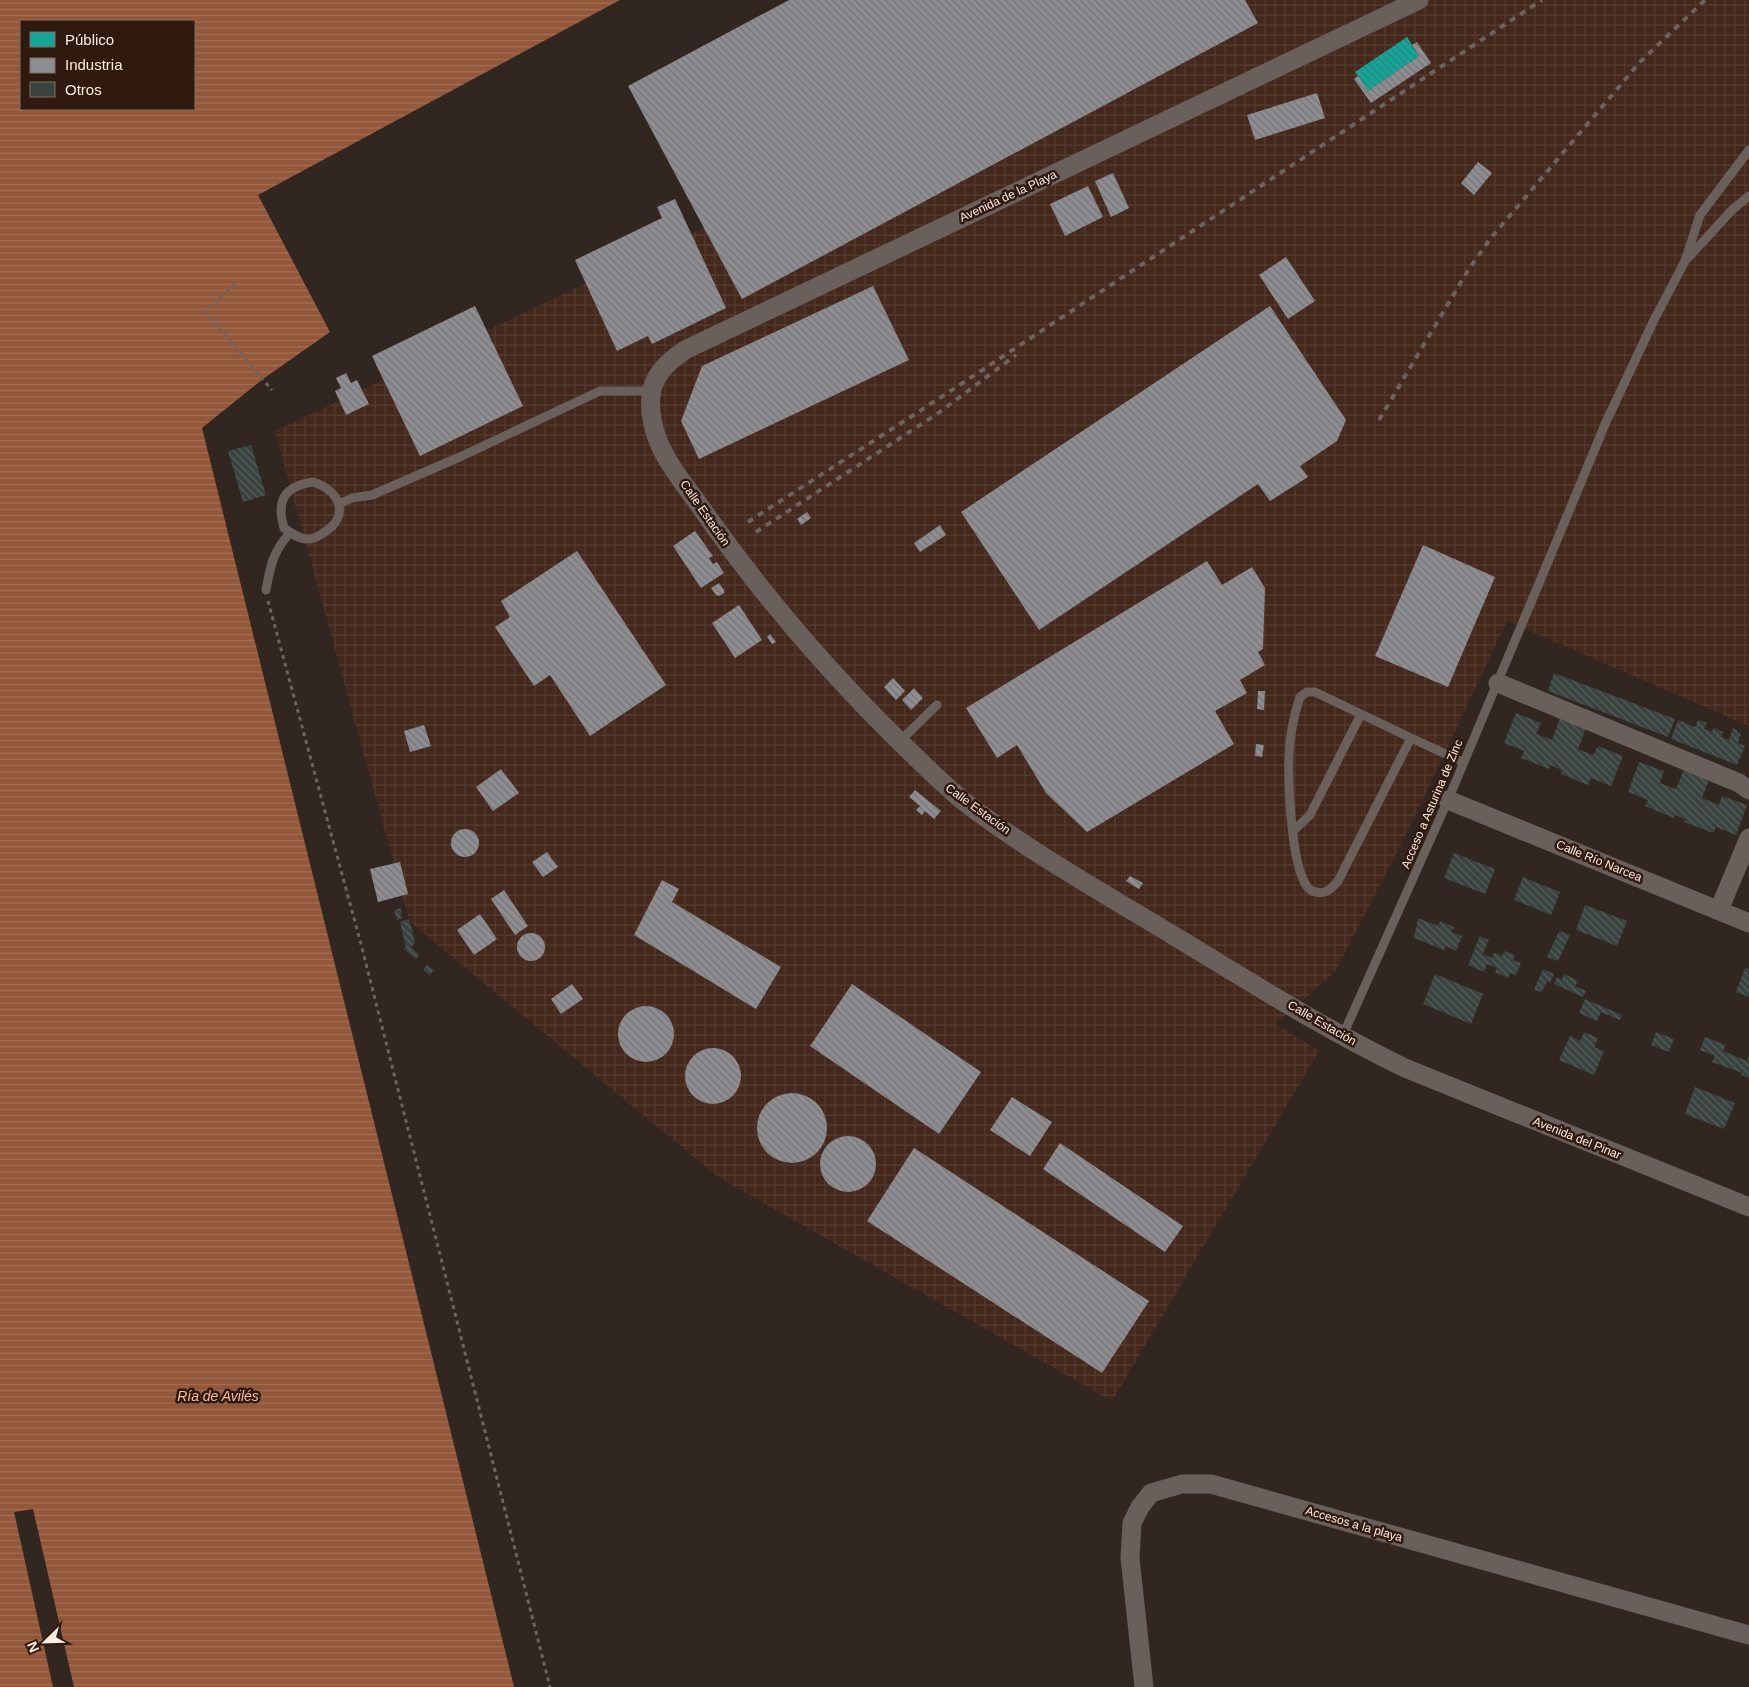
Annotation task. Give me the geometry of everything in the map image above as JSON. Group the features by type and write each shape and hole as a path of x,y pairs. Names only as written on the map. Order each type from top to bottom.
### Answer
{"street":[{"name":"Avenida de la Playa","path":"655,433 652,418 651,391 655,380 665,364 680,353 1419,0"},
{"name":"Calle Estación","path":"655,433 671,464 731,549 825,664 941,782 971,807 1075,876 1249,981 1405,1068"},
{"path":"1498,683 1738,783 1749,790"},
{"name":"Calle Río Narcea","path":"1448,800 1749,923"},
{"path":"1719,910 1749,838"},
{"name":"Avenida del Pinar","path":"1405,1068 1749,1207"},
{"name":"Accesos a la playa","path":"1144,1687 1130,1558 1132,1523 1140,1507 1151,1493 1182,1484 1211,1484 1749,1636"}],"lane":[{"path":"1685,261 1700,215 1749,150"},
{"path":"1685,261 1732,210 1749,196"},
{"name":"Acceso a Asturina de Zinc","path":"1343,1035 1448,800 1606,422 1654,320 1685,261"},
{"path":"339,504 352,498 372,494 462,456 600,391 651,391"},
{"path":"312,482 323,485 334,495 339,504 340,513 335,523 328,530 309,540 290,533 284,528 281,507 283,499 296,486 312,482"},
{"path":"266,590 270,563 281,542 290,533"},
{"path":"1411,738 1338,880 1332,889 1322,893 1312,891 1305,884 1297,858 1293,831 1289,753 1300,697 1307,692 1315,692 1463,762"},
{"path":"900,741 937,706"},
{"path":"1293,831 1310,815 1360,714"}],"path":[{"path":"235,284 204,311 272,390"},
{"path":"266,590 364,958 550,1687"}],"shaded area":[{"path":"1132,0 1749,0 1749,726 1507,621 1408,831 1335,972 1275,1024 1319,1051 1112,1401 718,1177 410,922 275,431 1124,28"}],"water":[{"name":"Ría de Avilés","path":"0,0 620,0 258,195 330,332 263,379 202,428 514,1687 74,1687 33,1509 14,1512 53,1687 0,1687"}],"building: Público":[{"path":"1407,37 1419,56 1368,91 1355,72"}],"building: Industria":[{"path":"789,0 1245,0 1258,23 742,299 628,86"},
{"path":"1417,42 1431,63 1371,103 1354,79 1358,76 1368,91 1419,56 1412,45"},
{"path":"1317,93 1325,118 1255,140 1247,115"},
{"path":"1478,162 1492,173 1474,195 1461,183"},
{"path":"1113,173 1129,208 1111,217 1095,181"},
{"path":"1088,186 1103,217 1065,236 1050,204"},
{"path":"675,199 726,308 652,344 648,336 617,351 575,260 662,218 657,207"},
{"path":"1286,257 1315,301 1288,319 1259,275"},
{"path":"873,286 909,360 699,459 681,421 702,366"},
{"path":"475,306 523,406 420,456 372,356"},
{"path":"1270,306 1346,420 1337,441 1300,466 1308,477 1270,501 1258,484 1039,630 961,512"},
{"path":"346,373 351,383 357,380 369,404 346,415 335,391 341,388 336,378"},
{"path":"807,512 811,518 801,525 797,519"},
{"path":"940,525 946,535 920,552 914,543"},
{"path":"695,531 713,556 709,558 713,564 717,562 724,573 701,588 673,546"},
{"path":"1423,545 1495,577 1448,687 1375,656"},
{"path":"577,551 666,685 590,736 550,675 534,686 495,627 510,617 501,601"},
{"path":"1207,561 1222,585 1252,567 1265,588 1263,649 1258,652 1265,665 1240,680 1247,693 1215,711 1234,744 1087,832 1046,793 1017,745 997,758 966,708"},
{"path":"719,583 724,593 719,596 711,588"},
{"path":"739,605 762,640 735,658 712,623"},
{"path":"770,634 776,642 772,644 767,637"},
{"path":"893,678 905,691 896,700 884,687"},
{"path":"914,688 923,698 911,710 902,700"},
{"path":"1258,691 1265,691 1264,710 1257,709"},
{"path":"424,725 431,746 410,752 404,731"},
{"path":"1256,744 1264,745 1262,757 1255,756"},
{"path":"501,769 519,793 493,811 476,787"},
{"path":"915,790 941,811 934,819 925,811 922,815 916,810 920,806 909,797"},
{"path":"465,829 475,833 479,843 475,853 465,857 455,853 451,843 455,833"},
{"path":"547,852 558,867 543,877 532,862"},
{"path":"400,862 408,894 378,902 370,869"},
{"path":"1130,876 1143,883 1139,889 1126,881"},
{"path":"662,880 679,889 672,902 781,967 756,1009 634,935"},
{"path":"504,890 528,926 515,935 491,899"},
{"path":"480,914 497,939 474,955 457,930"},
{"path":"531,933 541,937 545,947 541,957 531,961 521,957 517,947 521,937"},
{"path":"572,984 583,999 561,1014 551,999"},
{"path":"852,984 981,1072 939,1134 810,1046"},
{"path":"640,1006 652,1006 662,1010 670,1018 674,1034 670,1050 662,1058 652,1062 640,1062 630,1058 622,1050 618,1040 618,1028 622,1018 630,1010"},
{"path":"707,1048 719,1048 729,1052 737,1060 741,1076 737,1092 729,1100 719,1104 707,1104 697,1100 689,1092 685,1082 685,1070 689,1060 697,1052"},
{"path":"792,1093 811,1099 821,1109 827,1128 821,1147 811,1157 792,1163 773,1157 763,1147 757,1128 763,1109 773,1099"},
{"path":"1012,1097 1052,1122 1030,1156 990,1130"},
{"path":"842,1136 854,1136 864,1140 872,1148 876,1164 872,1180 864,1188 854,1192 842,1192 832,1188 824,1180 820,1170 820,1158 824,1148 832,1140"},
{"path":"1060,1143 1183,1226 1165,1252 1043,1169"},
{"path":"914,1148 1149,1301 1102,1373 867,1221"}],"building: Otros":[{"path":"251,445 266,495 243,502 228,451"},
{"path":"1554,673 1675,719 1668,737 1548,691"},
{"path":"1516,713 1541,723 1536,734 1552,740 1560,718 1586,728 1578,749 1593,755 1598,746 1623,756 1611,786 1591,778 1588,785 1561,774 1562,770 1550,765 1549,769 1521,758 1524,751 1504,743"},
{"path":"1678,720 1695,727 1698,720 1707,723 1704,729 1712,732 1714,728 1723,732 1721,737 1729,740 1733,728 1738,731 1741,734 1738,743 1745,746 1737,765 1671,739"},
{"path":"1639,762 1664,771 1660,783 1676,789 1685,767 1710,777 1702,798 1719,805 1722,796 1747,805 1736,835 1716,827 1713,833 1684,822 1685,819 1675,815 1674,818 1645,806 1648,800 1628,792"},
{"path":"1454,853 1495,869 1485,894 1444,878"},
{"path":"1523,877 1560,892 1551,915 1514,900"},
{"path":"1585,905 1627,921 1617,946 1576,930"},
{"path":"401,908 402,918 397,920 394,910"},
{"path":"1418,918 1438,926 1440,921 1454,927 1451,932 1462,936 1456,951 1446,946 1444,950 1414,938"},
{"path":"409,919 415,943 411,947 419,955 416,959 403,948 406,948 400,922"},
{"path":"1559,931 1570,935 1558,961 1547,957"},
{"path":"1480,936 1489,940 1483,954 1492,958 1494,953 1502,956 1504,951 1515,955 1513,960 1521,963 1516,975 1510,973 1508,978 1495,972 1497,968 1487,964 1484,972 1468,965"},
{"path":"427,965 434,970 430,975 423,970"},
{"path":"1745,968 1749,969 1749,997 1736,992"},
{"path":"1543,969 1554,974 1550,983 1547,981 1542,992 1534,990"},
{"path":"1435,974 1483,994 1471,1024 1423,1004"},
{"path":"1564,974 1578,981 1575,986 1586,991 1583,997 1554,984 1557,977 1562,980"},
{"path":"1585,999 1622,1015 1620,1020 1601,1012 1597,1021 1579,1013"},
{"path":"1584,1032 1598,1038 1594,1047 1604,1051 1594,1075 1559,1060 1570,1036 1580,1041"},
{"path":"1656,1032 1674,1039 1669,1052 1651,1045"},
{"path":"1705,1037 1726,1045 1723,1051 1747,1061 1749,1055 1749,1078 1741,1075 1742,1073 1712,1062 1715,1056 1700,1050"},
{"path":"1695,1087 1735,1103 1724,1129 1685,1114"}],"railway":[{"path":"748,522 949,392 1542,0"},
{"path":"1379,420 1467,272 1490,239 1640,62 1705,0"},
{"path":"756,532 937,414 1016,355"}]}
